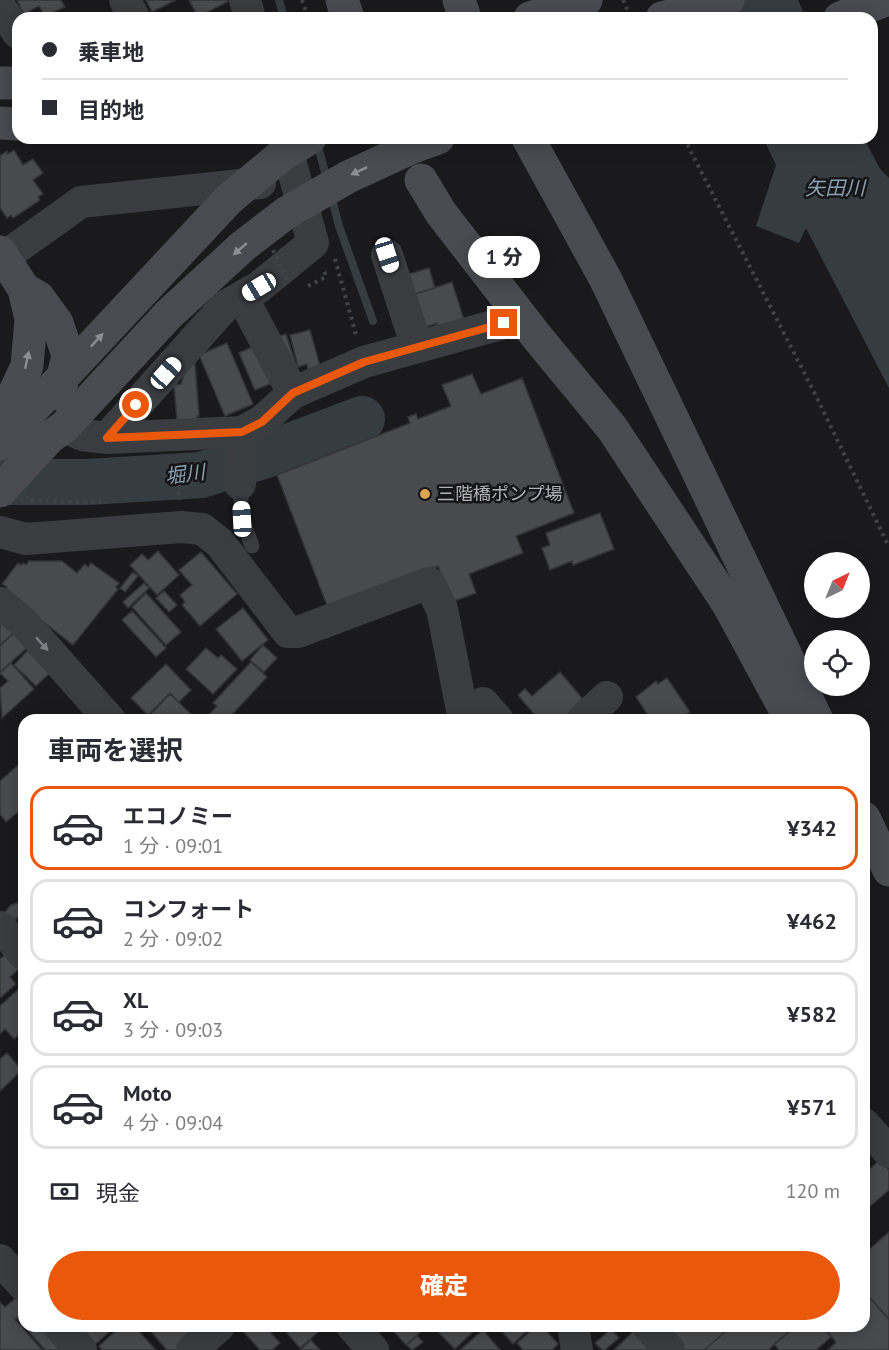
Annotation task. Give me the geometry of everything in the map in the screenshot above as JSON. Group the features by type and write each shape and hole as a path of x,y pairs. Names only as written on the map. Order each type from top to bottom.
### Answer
{"street":[{"path":"549,12 586,0"},
{"path":"684,12 728,0"},
{"path":"855,12 885,0"},
{"path":"0,7 12,24"},
{"path":"107,438 224,308 259,287 313,243 287,144"},
{"path":"0,444 229,199 281,156 300,144"},
{"path":"0,491 169,314 243,246 286,213 348,177 422,144"},
{"path":"531,144 606,280 814,714"},
{"path":"0,411 13,396 27,366 31,320 24,289 2,255 81,202 296,180"},
{"path":"421,180 441,213 537,337 612,428 728,604 788,714"},
{"path":"387,255 417,346"},
{"path":"24,289 38,297 57,323 68,355 49,440"},
{"path":"242,297 293,393"},
{"path":"49,440 82,435 107,438 241,439 293,393 364,362 504,323"},
{"path":"240,484 241,439"},
{"path":"0,532 26,539 181,527 202,529 220,543 288,632 298,632 429,583 442,609 482,714"},
{"path":"0,603 24,623 105,714"},
{"path":"589,714 607,697"},
{"path":"870,831 889,871"},
{"path":"870,844 889,871"},
{"path":"0,927 18,947"},
{"path":"870,1131 889,1152"},
{"path":"0,1260 18,1280"},
{"path":"64,1332 81,1350"},
{"path":"192,1350 212,1332"},
{"path":"357,1332 373,1350"},
{"path":"574,1332 577,1350"},
{"path":"653,1332 669,1350"}],"lane":[{"path":"240,484 242,519 252,546"}],"path":[{"path":"687,144 815,394 889,546"},
{"path":"273,250 288,282"},
{"path":"177,459 179,492"},
{"path":"39,501 102,502"}],"water":[{"path":"699,0 798,0 803,12 705,12"},
{"name":"矢田川","path":"766,144 867,144 880,169 889,178 889,388 806,228 799,243 756,226 776,165"}],"building":[{"path":"17,0 61,0 65,7 54,12 43,12 39,6 23,12"},
{"path":"146,0 176,0 152,12"},
{"path":"189,0 231,0 208,12 195,12"},
{"path":"14,150 23,165 33,159 43,173 33,180 43,194 38,197 40,200 13,218 11,215 7,218 0,208 0,156 7,151 8,154"},
{"path":"429,268 435,288 412,295 406,275"},
{"path":"452,282 464,320 438,328 437,323 423,328 412,295"},
{"path":"310,330 320,366 308,370 307,364 298,367 290,335"},
{"path":"286,334 297,368 269,340"},
{"path":"227,343 253,404 225,416 199,355"},
{"path":"259,344 277,381 255,390 239,353"},
{"path":"195,364 199,416 197,420 177,421 174,385 181,384 187,365"},
{"name":"三階橋ポンプ場","path":"472,374 481,394 522,378 574,513 516,536 523,553 469,574 476,593 451,602 438,566 328,608 277,475 410,423 408,417 416,414 418,419 451,406 442,385"},
{"path":"600,513 614,549 573,565 572,561 550,570 542,548 550,545 546,533"},
{"path":"158,551 179,575 157,595 130,565 142,554 148,560"},
{"path":"201,552 237,594 200,626 182,605 185,602 180,595 192,585 179,570"},
{"path":"29,561 62,561 77,573 85,564 88,567 91,563 119,583 116,587 118,589 73,645 4,591 7,587 2,584 18,563 26,565"},
{"path":"133,572 138,576 125,592 120,588"},
{"path":"144,583 149,588 128,608 123,602"},
{"path":"164,591 177,605 169,612 156,598"},
{"path":"146,593 181,632 166,645 132,607"},
{"path":"243,608 268,640 242,661 216,629"},
{"path":"132,611 166,648 156,657 122,620"},
{"path":"0,615 18,629 0,645"},
{"path":"15,632 28,647 0,672 0,646"},
{"path":"263,645 277,658 264,672 250,660"},
{"path":"32,646 55,668 36,686 14,665"},
{"path":"206,648 218,658 221,655 237,669 213,694 186,669"},
{"path":"251,662 267,677 233,714 210,714 217,706 213,703"},
{"path":"11,663 34,689 2,718 0,688 8,681 0,673"},
{"path":"166,664 191,690 179,702 170,693 149,714 131,698"},
{"path":"560,672 587,704 576,714 534,714 518,695 525,689 532,696"},
{"path":"667,678 690,712 687,714 647,714 636,697 656,681 658,684"},
{"path":"170,694 191,714 151,714"},
{"path":"18,765 18,812 6,822 0,814 0,781"},
{"path":"18,903 18,917 13,922 4,913 11,905"},
{"path":"6,954 18,970 10,977 16,984 0,998 0,959"},
{"path":"18,990 18,1035 14,1039 5,1029 0,1034 0,1006"},
{"path":"7,1053 18,1065 18,1074 0,1091 0,1059"},
{"path":"880,1160 889,1170 889,1190 870,1206 870,1169"},
{"path":"889,1232 889,1319 870,1298 870,1249"},
{"path":"16,1298 18,1300 18,1316 15,1319 18,1322 18,1332 26,1332 42,1350 0,1350 0,1302 5,1307"},
{"path":"870,1298 889,1320 889,1350 828,1350 836,1342 827,1332 870,1332"},
{"path":"29,1332 44,1332 60,1350 45,1350"},
{"path":"79,1332 109,1332 92,1347"},
{"path":"114,1332 140,1332 156,1350 102,1350 99,1346"},
{"path":"151,1332 197,1332 177,1350 167,1350"},
{"path":"244,1332 270,1332 280,1343 272,1350 260,1350"},
{"path":"286,1332 318,1332 300,1348"},
{"path":"394,1332 420,1332 406,1345"},
{"path":"438,1332 473,1332 455,1349"},
{"path":"481,1332 485,1332 500,1350 460,1350"},
{"path":"502,1332 526,1332 513,1344"},
{"path":"529,1332 547,1332 558,1344 552,1350 523,1350 517,1343"},
{"path":"608,1332 614,1332 619,1338 605,1350 595,1343"},
{"path":"633,1332 637,1332 654,1350 614,1350"},
{"path":"669,1332 725,1332 704,1350 683,1350"},
{"path":"725,1332 789,1332 768,1350 704,1350"},
{"path":"789,1332 826,1332 831,1337 816,1350 779,1350 774,1344"},
{"path":"417,1336 423,1342 412,1350 407,1345"},
{"path":"311,1340 320,1350 300,1350"}],"waterway":[{"path":"279,0 282,12"},
{"path":"318,144 327,180"},
{"path":"331,195 339,226 373,321"},
{"name":"堀川","path":"0,482 88,482 201,475 269,454 362,419"}],"place":[{"name":"三階橋ポンプ場","path":"425,494"}],"route":[{"path":"136,405 107,438 242,432 262,422 293,393 315,382 364,362 447,337 504,323"}]}
